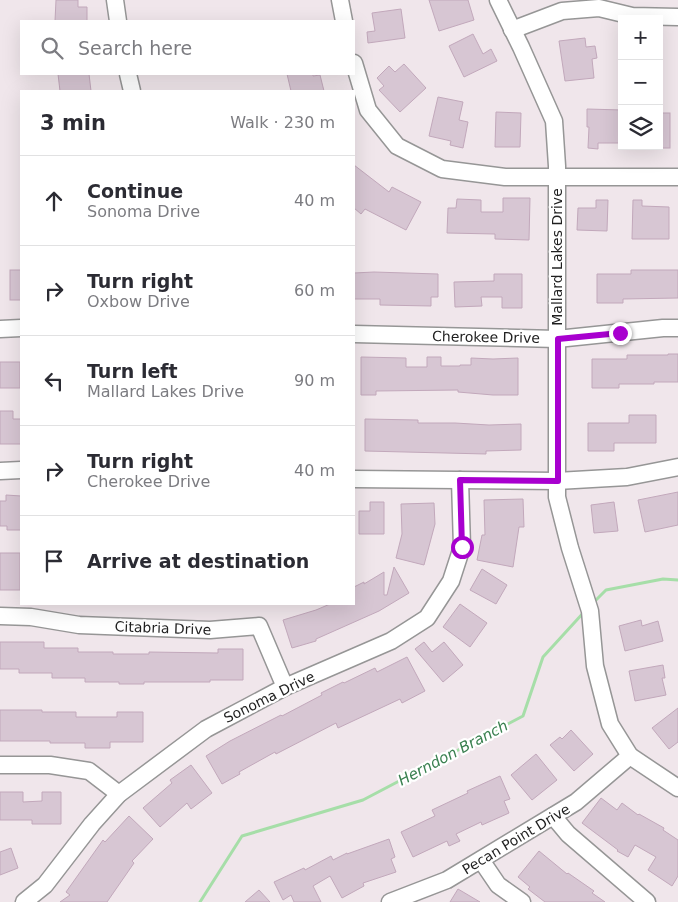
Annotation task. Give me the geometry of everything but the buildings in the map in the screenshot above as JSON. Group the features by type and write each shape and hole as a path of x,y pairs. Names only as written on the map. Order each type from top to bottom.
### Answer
{"street":[{"path":"115,0 118,20"},
{"path":"340,0 344,20"},
{"name":"Mallard Lakes Drive","path":"498,0 554,121 558,178 558,497 570,548 590,611 595,666 610,724 630,756 678,788"},
{"path":"512,30 562,11 599,8 632,16 678,17"},
{"path":"355,67 368,110 398,146 442,169 505,177 678,177"},
{"path":"128,75 132,90"},
{"path":"0,329 20,328"},
{"name":"Cherokee Drive","path":"355,334 558,339 678,328"},
{"path":"355,479 558,481 627,477 678,467"},
{"path":"0,471 20,470"},
{"name":"Sonoma Drive","path":"24,902 45,885 92,824 119,794 206,728 285,687 391,641 428,618 450,581 462,547 460,480"},
{"name":"Citabria Drive","path":"0,616 31,617 79,625 210,630 259,626 285,687"},
{"name":"Pecan Point Drive","path":"402,900 447,880 576,802 630,756"},
{"path":"0,765 50,764 89,771 119,794"},
{"path":"553,816 568,834 647,902"},
{"path":"481,860 498,885 522,902"}],"waterway":[{"name":"Herndon Branch","path":"593,603 606,590 663,579 678,580"},
{"name":"Herndon Branch","path":"200,902 242,836 363,800 523,716 543,657 585,611"}],"route":[{"path":"462,547 460,480 558,481 558,339 620,333"}]}
